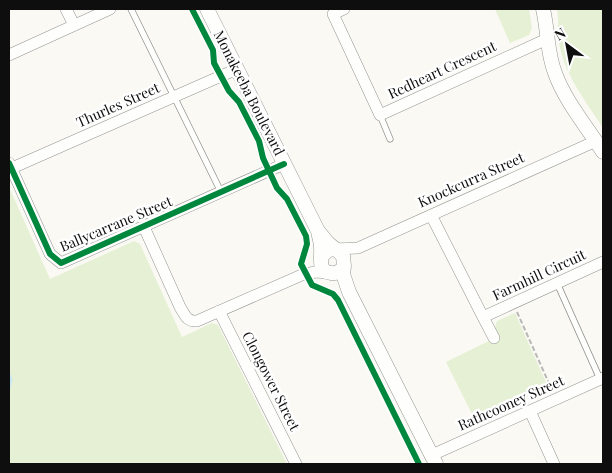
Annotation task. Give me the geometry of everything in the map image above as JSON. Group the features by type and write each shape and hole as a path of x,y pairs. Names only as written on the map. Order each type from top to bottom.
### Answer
{"street":[{"path":"66,9 74,25"},
{"path":"9,54 110,9"},
{"name":"Monakeeba Boulevard","path":"207,9 318,231 336,249"},
{"name":"Redheart Crescent","path":"344,9 331,11 380,115 547,39"},
{"path":"543,9 554,72 563,91 600,146"},
{"name":"Thurles Street","path":"10,166 237,69"},
{"name":"Knockcurra Street","path":"336,249 358,248 431,215 600,146"},
{"name":"Ballycarrane Street","path":"10,166 50,254 61,263 284,164"},
{"name":"Farmhill Circuit","path":"431,215 483,317 603,262"},
{"path":"144,227 187,319 191,321 197,321 304,274 340,271 344,266"},
{"name":"Monakeeba Boulevard","path":"318,231 321,257"},
{"name":"Knockcurra Street","path":"344,266 358,248"},
{"path":"304,274 328,250 336,249 343,256 343,274 349,292 434,460"},
{"path":"321,257 322,268 336,278 349,292"},
{"name":"Clongower Street","path":"219,311 296,464"},
{"path":"483,317 494,338"},
{"name":"Rathcooney Street","path":"434,460 530,410 602,379"},
{"path":"530,410 554,464"}],"lane":[{"path":"131,9 221,192"},
{"path":"380,115 390,139"},
{"path":"557,283 602,379"}],"path":[{"path":"513,304 556,399"}],"green space":[{"path":"495,9 529,9 532,28 529,35 510,43"},
{"path":"557,9 603,9 603,128 567,70 559,43"},
{"path":"9,187 50,279 134,241 140,244 182,337 212,323 218,325 287,464 9,464"},
{"path":"515,313 549,389 476,422 446,362 499,336 495,327 497,321"}],"waterway":[{"path":"9,375 11,379 9,388"}],"cycle path":[{"path":"192,9 213,50 214,63 229,91 239,102 259,141 263,158 277,188 287,199 306,236 307,244 301,264 312,285 333,294 338,300 419,464"},
{"path":"9,163 50,254 61,263 284,164"}]}
